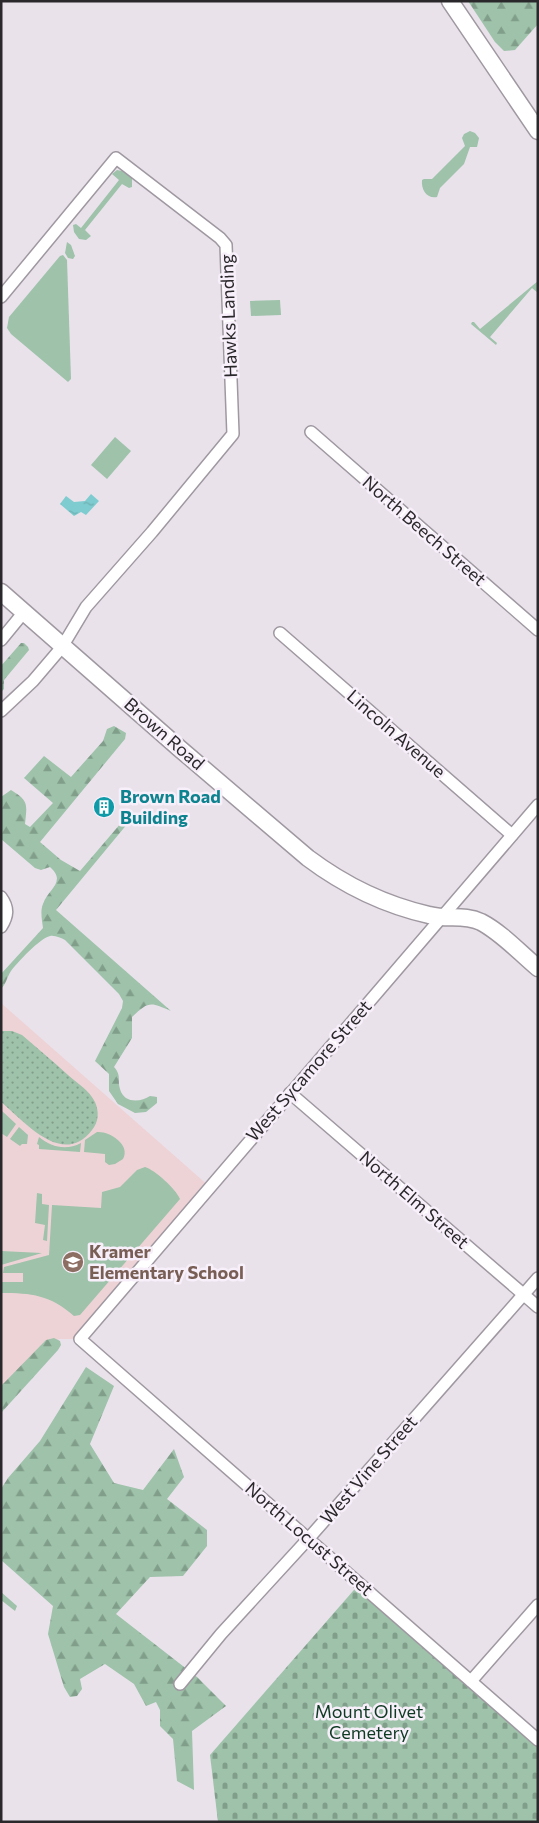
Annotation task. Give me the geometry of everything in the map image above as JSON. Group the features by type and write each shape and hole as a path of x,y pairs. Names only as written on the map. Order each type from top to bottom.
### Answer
{"street":[{"path":"450,1 538,131"},
{"name":"Hawks Landing","path":"1,297 116,158 220,238 226,245 233,434 152,532 86,607 62,647"},
{"name":"North Beech Street","path":"311,432 538,630"},
{"name":"Brown Road","path":"1,592 62,647 308,858 326,871 356,889 388,903 440,918 469,918 482,923 497,933 538,968"},
{"path":"1,640 24,612"},
{"name":"Lincoln Avenue","path":"280,633 512,834"},
{"path":"1,711 33,681 62,647"},
{"name":"West Sycamore Street","path":"80,1339 538,805"},
{"path":"1,896 6,903 7,910 6,918 1,927"},
{"name":"North Elm Street","path":"290,1094 538,1307"},
{"name":"West Vine Street","path":"180,1684 221,1634 309,1538 538,1278"},
{"name":"North Locust Street","path":"80,1339 538,1740"},
{"path":"471,1681 538,1605"}],"shaded area":[{"name":"Kramer Elementary School","path":"1,1003 210,1187 80,1339 59,1339 1,1404"}],"green space":[{"path":"468,1 538,1 538,24 515,50 504,51 495,42"},
{"path":"470,131 479,138 477,147 470,147 464,164 440,188 437,197 430,197 425,193 422,180 432,179 465,146 462,138 464,134"},
{"path":"117,170 132,178 132,187 129,188 122,184 85,230 91,236 86,240 79,239 74,232 73,225 76,224 81,228 119,180 112,174"},
{"path":"67,242 71,245 75,256 73,259 68,258 65,253"},
{"path":"63,255 67,260 71,379 68,382 11,334 7,328 9,317 60,256"},
{"path":"538,281 538,293 532,288 490,337 497,343 496,345 471,324 474,322 480,329"},
{"path":"280,300 281,315 251,316 250,301"},
{"path":"115,437 131,451 107,479 91,465"},
{"path":"21,643 24,643 29,650 4,680 4,689 1,692 1,666"},
{"path":"114,726 126,733 125,739 40,842 61,860 80,871 127,816 133,817 56,910 171,1011 150,1005 142,1008 132,1017 132,1038 114,1067 119,1076 120,1089 125,1097 133,1100 142,1100 150,1096 157,1097 157,1103 146,1112 135,1113 118,1104 109,1091 109,1074 95,1061 122,1008 123,1001 119,994 65,940 50,936 41,941 14,967 1,989 1,974 43,928 42,907 45,899 55,886 57,877 50,867 41,870 35,868 1,839 1,797 11,790 24,800 26,804 25,824 30,827 53,803 24,778 44,756 71,777 103,741 107,729"},
{"path":"1,1031 12,1031 22,1035 90,1094 95,1102 98,1116 92,1130 81,1141 69,1144 57,1143 45,1138 1,1102"},
{"path":"1,1110 16,1124 7,1137 1,1133"},
{"path":"19,1127 28,1135 27,1144 20,1146 10,1139"},
{"path":"97,1132 113,1136 122,1144 125,1154 123,1159 109,1165 105,1162 105,1154 84,1152 85,1140"},
{"path":"39,1137 59,1147 70,1147 81,1143 80,1152 39,1149 37,1144"},
{"path":"145,1167 165,1180 180,1199 80,1315 74,1316 49,1299 31,1295 1,1293 1,1282 23,1282 23,1273 3,1273 4,1267 49,1255 52,1205 101,1208 102,1192 120,1187 137,1170"},
{"path":"37,1193 42,1194 42,1204 49,1205 47,1241 43,1240 45,1225 35,1223"},
{"path":"1,1251 42,1253 1,1265"},
{"path":"54,1338 60,1341 61,1345 58,1350 1,1413 1,1386 46,1340"},
{"path":"86,1367 114,1386 90,1444 114,1483 143,1490 174,1449 184,1477 167,1499 207,1530 207,1546 183,1576 150,1577 116,1614 197,1677 226,1706 192,1731 194,1790 177,1781 173,1739 160,1726 160,1710 156,1702 146,1706 134,1684 105,1664 80,1679 82,1689 77,1696 70,1697 64,1687 48,1634 53,1606 1,1560 1,1489 8,1478 40,1441"},
{"name":"Mount Olivet Cemetery","path":"360,1583 538,1740 538,1822 218,1822 210,1755"},
{"path":"1,1592 17,1606 15,1611 1,1600"}],"water":[{"path":"91,494 99,501 86,515 81,512 74,516 60,504 66,496 74,502 85,501"}],"place":[{"name":"Brown Road Building","path":"104,807"},
{"name":"Kramer Elementary School","path":"73,1262"}]}
